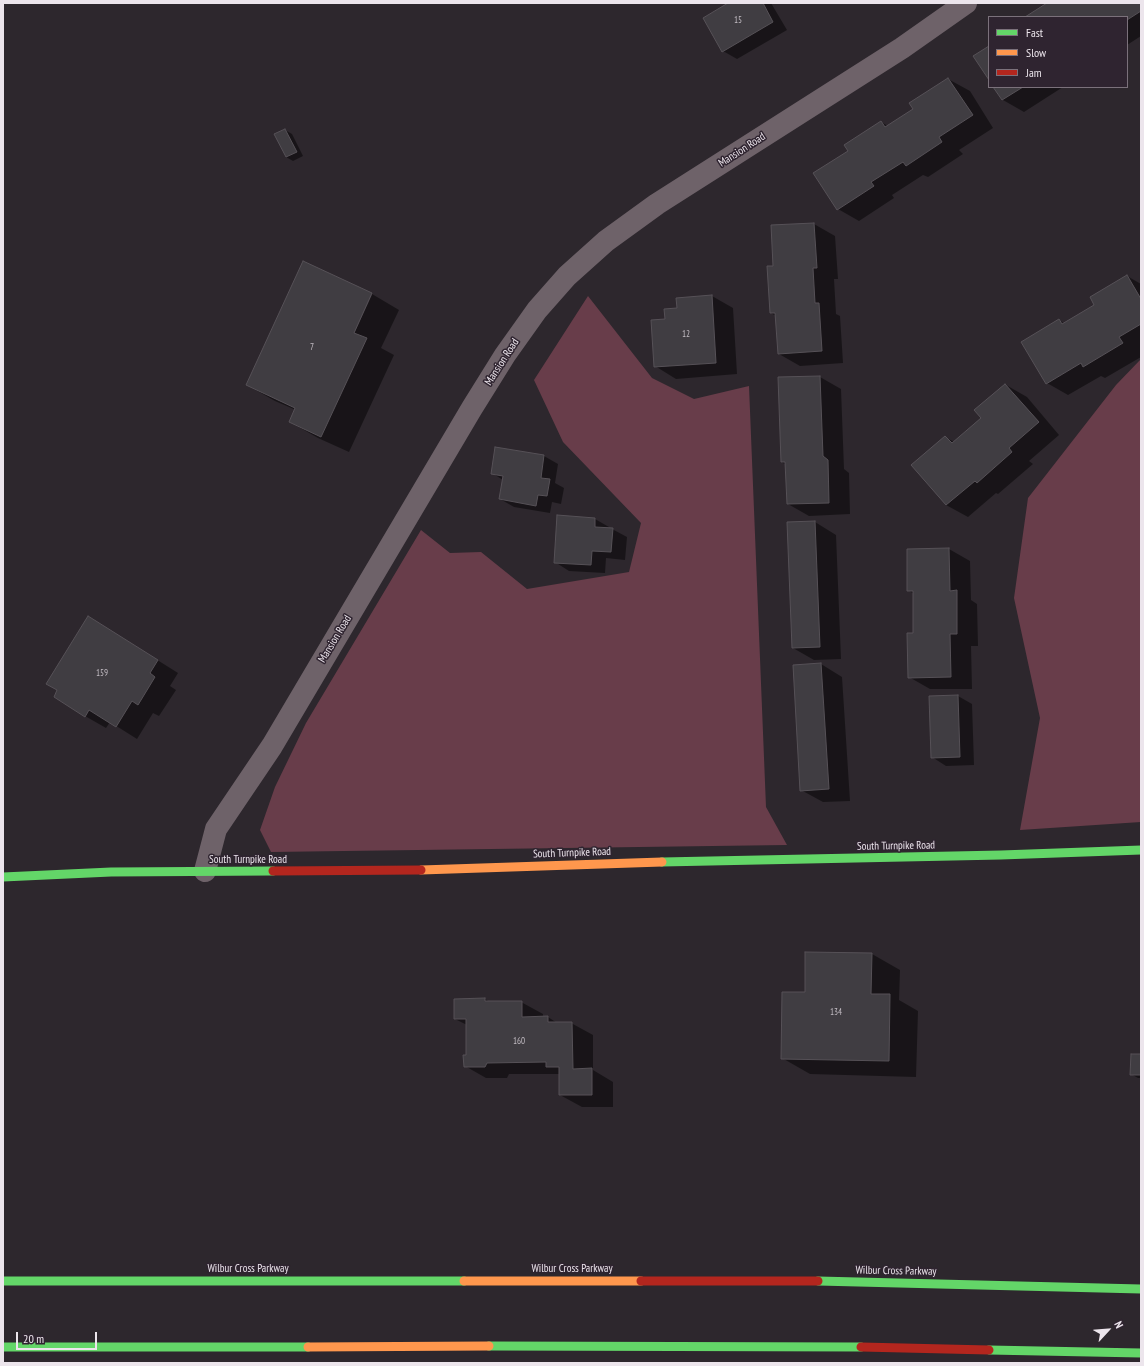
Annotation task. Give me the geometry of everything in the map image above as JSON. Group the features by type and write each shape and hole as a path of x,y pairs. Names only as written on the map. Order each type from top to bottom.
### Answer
{"main road":[{"name":"South Turnpike Road","path":"3,877 111,872 379,871 1141,850"},
{"name":"Wilbur Cross Parkway","path":"3,1281 814,1281 1141,1289"},
{"path":"3,1347 819,1346 1141,1353"}],"street":[{"name":"Mansion Road","path":"205,872 216,829 272,746 472,408 505,355 537,310 567,276 606,241 657,204 902,48 966,3"}],"shaded area":[{"path":"588,296 652,378 694,399 749,386 766,807 787,845 271,852 260,830 275,787 306,723 421,530 450,553 481,552 527,589 629,572 641,523 563,442 534,380"},
{"path":"1141,359 1141,822 1020,830 1040,718 1014,598 1028,498 1116,385"}],"building":[{"path":"728,3 763,3 773,22 722,52 703,18"},
{"path":"1047,3 1141,3 1141,11 1128,19 1128,16 1027,16"},
{"path":"988,47 988,78 973,56"},
{"path":"948,78 973,115 939,137 942,142 906,166 903,162 871,182 874,186 837,210 813,173 848,151 844,145 881,121 885,127 913,109 909,103"},
{"path":"994,88 1021,88 1002,100"},
{"path":"285,129 297,152 286,157 274,134"},
{"path":"814,223 817,268 813,268 815,303 819,303 822,351 778,354 775,313 770,313 767,266 773,266 771,225"},
{"path":"303,261 372,293 354,333 367,338 321,437 289,422 295,408 246,385"},
{"path":"1127,275 1141,299 1141,324 1119,337 1123,343 1083,367 1081,363 1046,384 1021,342 1059,319 1062,324 1094,305 1090,297"},
{"path":"712,295 716,363 654,367 651,320 665,319 664,309 677,308 676,298"},
{"path":"820,376 823,456 828,460 829,503 787,504 785,462 781,462 778,377"},
{"path":"1005,384 1039,422 1009,448 1012,452 977,483 975,481 946,505 911,465 945,436 952,443 981,418 974,410"},
{"path":"495,447 544,455 541,478 550,479 547,496 538,495 536,506 499,499 503,476 491,474"},
{"path":"557,515 595,518 595,527 613,528 611,552 592,551 591,565 554,563"},
{"path":"815,521 820,647 792,648 787,522"},
{"path":"949,548 950,591 957,590 957,634 950,634 951,677 908,678 907,633 913,633 913,591 907,591 907,549"},
{"path":"88,616 158,660 150,673 155,677 138,705 132,701 116,727 89,710 85,717 54,697 57,690 46,684"},
{"path":"821,663 829,789 800,791 793,665"},
{"path":"958,695 960,757 931,758 929,696"},
{"path":"805,952 872,953 871,994 890,994 889,1061 781,1059 782,992 805,992"},
{"path":"485,998 485,1001 522,1001 522,1017 548,1016 548,1022 572,1022 573,1069 592,1068 592,1095 559,1095 559,1067 546,1067 546,1062 487,1063 485,1067 464,1067 463,1055 466,1055 466,1019 454,1019 454,999"},
{"path":"1131,1054 1141,1054 1141,1075 1130,1075"}],"traffic: fast":[{"path":"662,862 1001,855 1141,850"},
{"path":"3,877 111,872 273,871"},
{"path":"3,1281 464,1281"},
{"path":"818,1281 1141,1289"},
{"path":"489,1346 861,1347"},
{"path":"3,1347 308,1347"},
{"path":"989,1350 1141,1353"}],"traffic: slow":[{"path":"421,870 662,862"},
{"path":"464,1281 641,1281"},
{"path":"308,1347 489,1346"}],"traffic: jam":[{"path":"273,871 421,870"},
{"path":"641,1281 818,1281"},
{"path":"861,1347 989,1350"}]}
